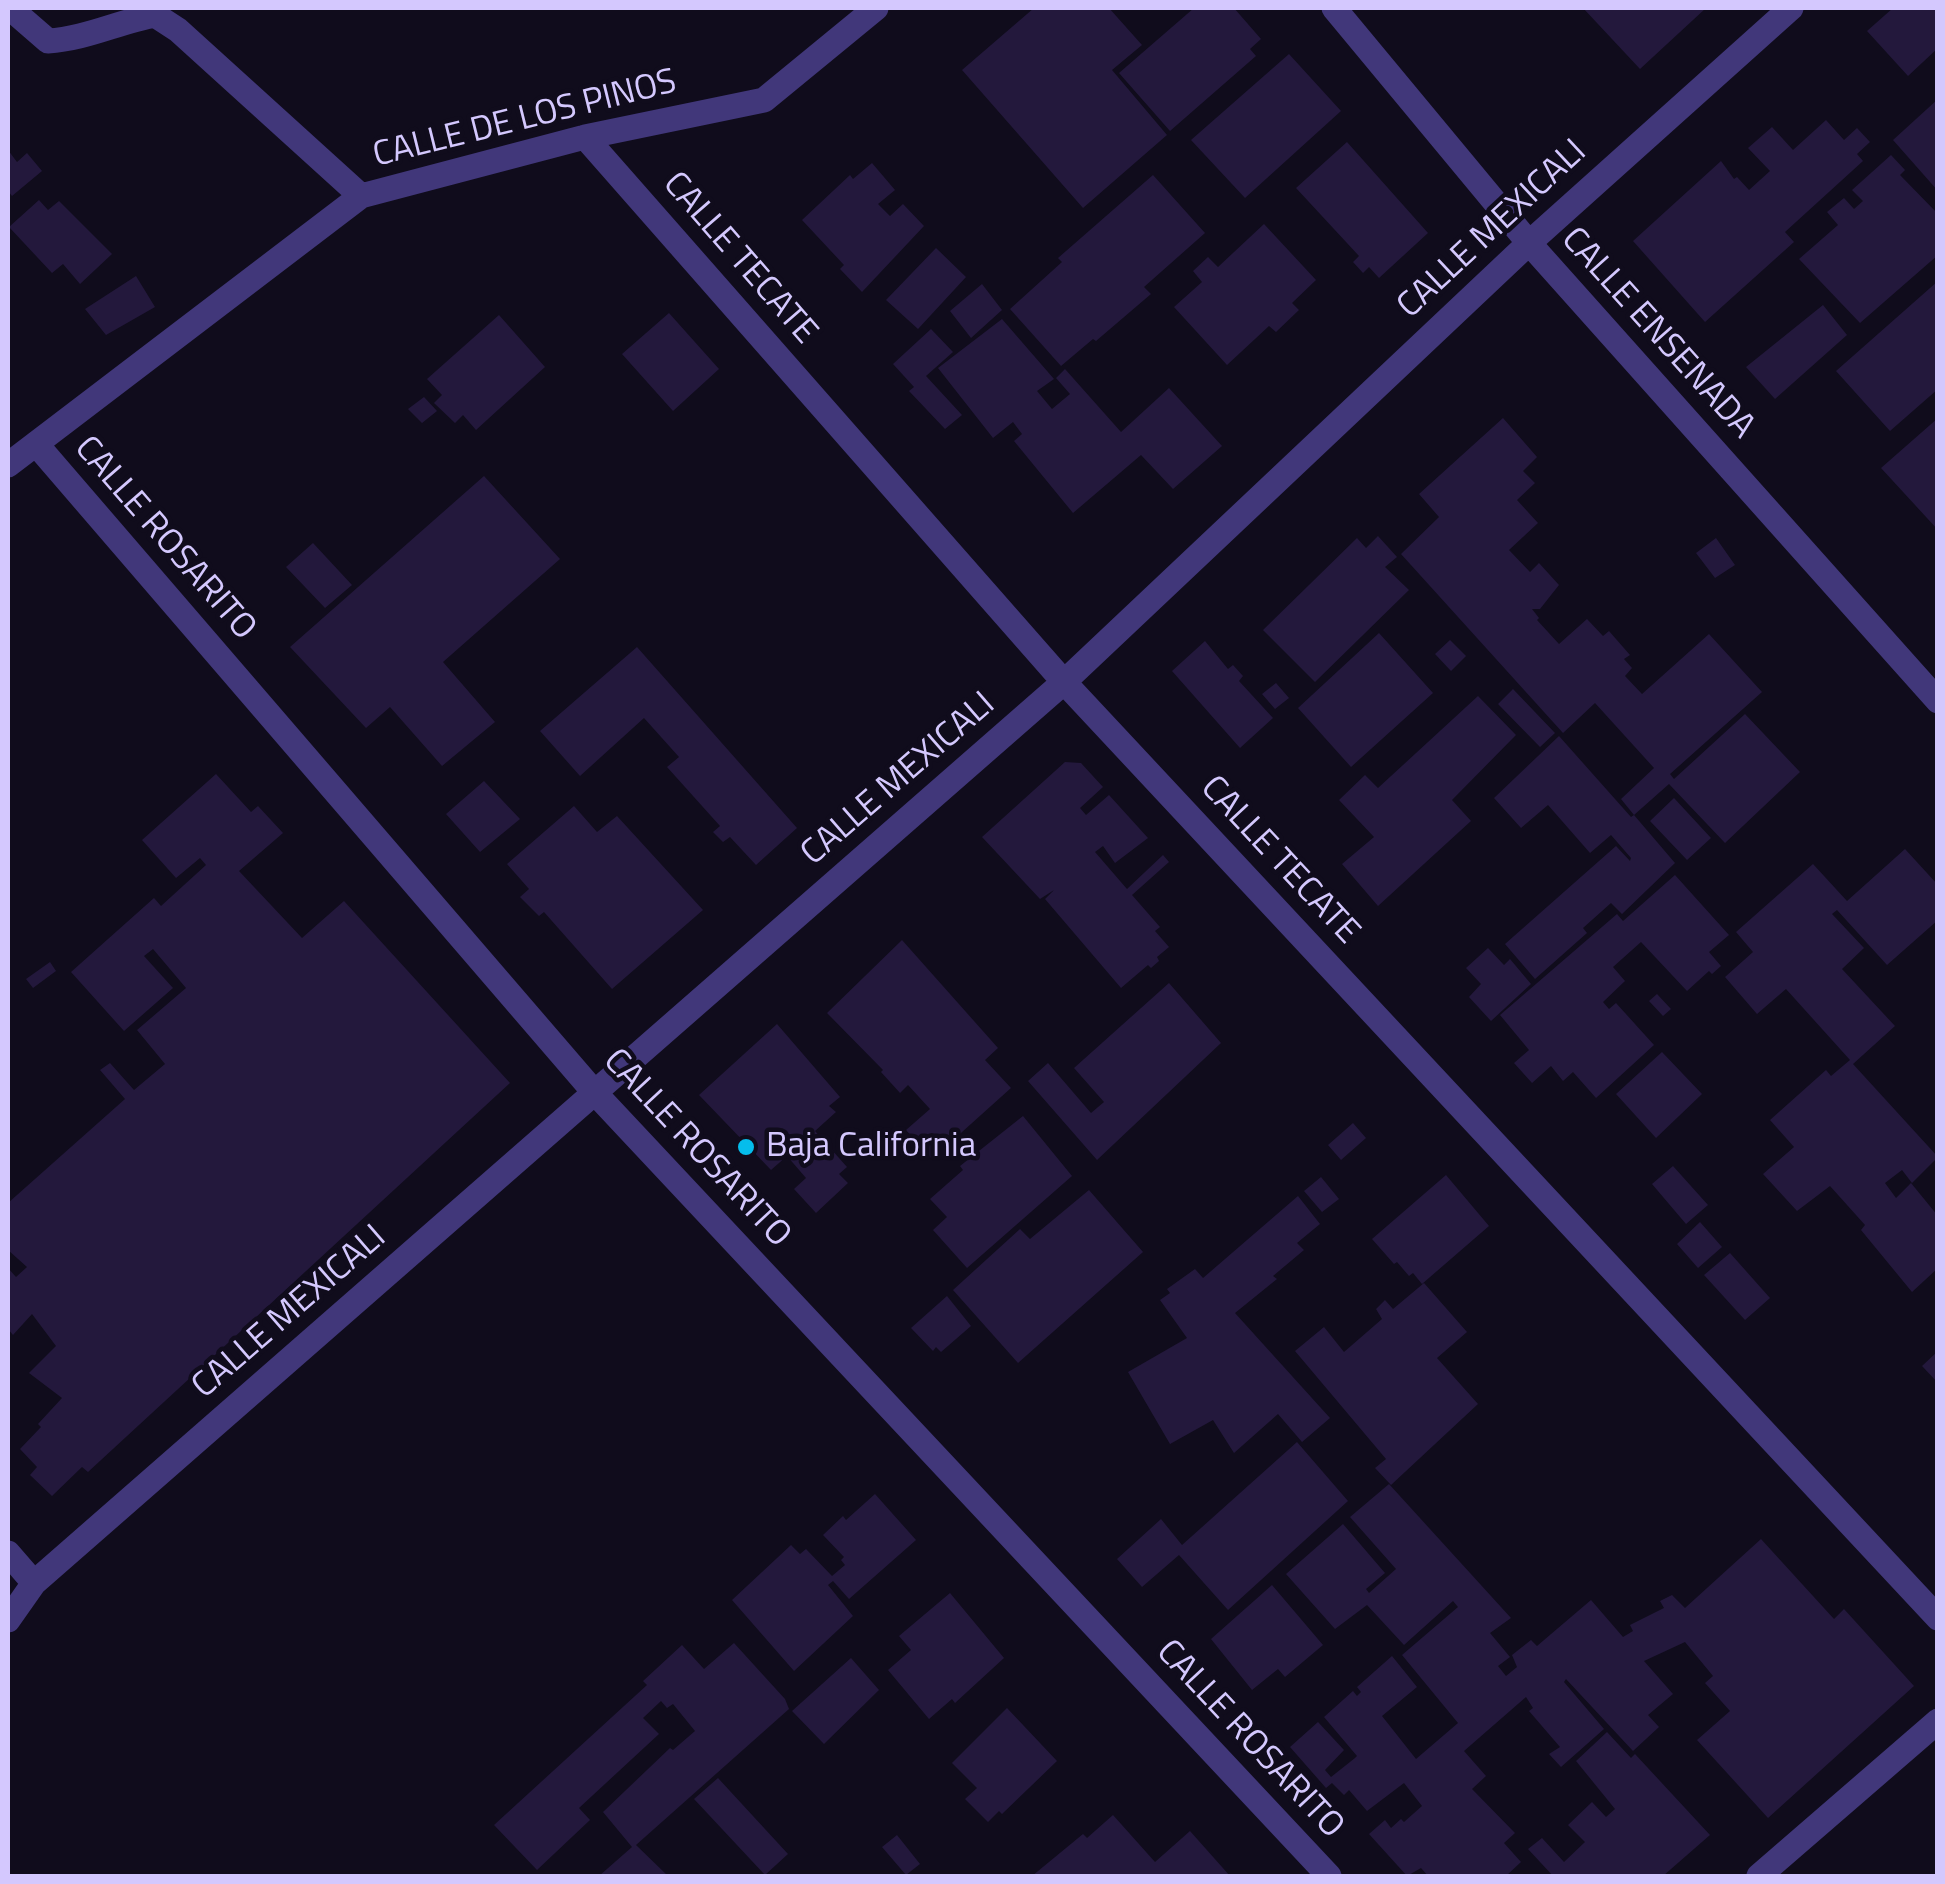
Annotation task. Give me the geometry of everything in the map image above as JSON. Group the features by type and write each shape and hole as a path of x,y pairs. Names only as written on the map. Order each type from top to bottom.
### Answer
{"street":[{"path":"10,8 48,42 73,40 130,20 155,16 178,30 361,196"},
{"name":"CALLE DE LOS PINOS","path":"8,466 361,196 586,138 764,100 876,8"},
{"name":"CALLE ENSENADA","path":"1334,8 1529,243 1938,700"},
{"name":"CALLE MEXICALI","path":"8,1620 34,1583 1064,682 1529,243 1791,8"},
{"name":"CALLE TECATE","path":"586,138 1064,682 1938,1618"},
{"name":"CALLE ROSARITO","path":"38,446 595,1093 1329,1876"},
{"path":"8,1553 34,1583"},
{"path":"1760,1876 1938,1721"}],"building":[{"path":"1034,8 1109,8 1142,45 1112,70 1167,135 1083,208 962,70"},
{"path":"1194,8 1234,8 1261,39 1250,49 1256,56 1170,131 1119,73"},
{"path":"1583,8 1706,8 1640,69"},
{"path":"1893,8 1938,8 1938,48 1908,76 1867,31"},
{"path":"1289,54 1341,111 1245,198 1191,140"},
{"path":"1938,99 1938,191 1893,140"},
{"path":"1826,120 1844,140 1857,128 1870,142 1857,154 1863,161 1785,232 1794,242 1705,322 1633,241 1721,161 1734,179 1737,177 1749,190 1770,171 1748,148 1772,127 1793,150"},
{"path":"1347,142 1428,233 1379,278 1369,267 1363,273 1353,262 1359,256 1296,188"},
{"path":"8,150 17,162 27,153 42,171 12,196 8,191"},
{"path":"1891,155 1905,170 1900,175 1938,214 1938,255 1860,323 1799,259 1838,225 1827,212 1844,198 1854,209 1863,201 1852,190"},
{"path":"872,163 895,190 878,204 890,216 903,204 924,226 862,292 840,269 844,265 802,220 850,175 853,179"},
{"path":"1153,175 1205,233 1144,287 1151,294 1061,366 1010,309 1062,262 1058,258"},
{"path":"39,200 48,210 59,201 112,254 80,284 63,264 52,273 9,227"},
{"path":"1264,224 1316,280 1292,303 1299,310 1276,332 1269,326 1227,365 1174,307 1202,282 1193,271 1208,257 1218,267"},
{"path":"936,248 966,277 918,329 886,300"},
{"path":"136,276 155,307 106,335 85,309"},
{"path":"1938,281 1938,389 1890,431 1836,371"},
{"path":"982,284 1002,310 971,338 950,311"},
{"path":"1823,305 1847,335 1775,399 1746,367"},
{"path":"669,313 719,369 673,411 622,354"},
{"path":"499,315 545,367 476,430 463,415 455,423 434,403 442,395 427,379"},
{"path":"1002,319 1054,379 1037,391 1052,409 1070,394 1056,378 1065,369 1121,432 1169,388 1222,446 1173,489 1141,455 1073,513 1014,441 1022,434 1013,422 993,438 938,368"},
{"path":"931,329 953,352 926,376 962,415 945,429 909,391 914,387 893,364"},
{"path":"424,397 437,411 422,423 408,409"},
{"path":"1503,418 1537,457 1523,471 1535,483 1517,500 1538,523 1509,550 1530,572 1539,563 1559,585 1540,609 1532,609 1559,644 1587,619 1603,636 1609,631 1630,655 1624,659 1632,668 1625,676 1642,694 1709,634 1762,692 1670,774 1674,779 1745,714 1800,772 1725,843 1669,784 1634,815 1621,799 1654,768 1595,703 1563,733 1401,554 1439,517 1419,494"},
{"path":"1938,418 1938,530 1881,468"},
{"path":"484,476 560,559 443,662 495,722 442,766 390,707 366,728 290,647"},
{"path":"1378,536 1397,557 1385,567 1409,590 1315,682 1263,630 1357,538 1366,548"},
{"path":"1716,538 1735,565 1715,578 1696,553"},
{"path":"313,543 352,585 325,608 286,567"},
{"path":"1379,633 1433,693 1351,767 1298,708"},
{"path":"1450,640 1466,656 1451,671 1435,654"},
{"path":"1205,641 1228,669 1233,665 1243,676 1239,681 1273,718 1240,748 1172,671"},
{"path":"637,647 797,828 756,865 730,837 723,842 713,832 720,826 667,767 679,757 644,718 580,776 540,731"},
{"path":"1276,683 1289,698 1275,709 1262,694"},
{"path":"1513,689 1555,733 1540,747 1498,704"},
{"path":"1478,696 1516,735 1452,800 1471,821 1378,906 1342,864 1374,837 1339,800 1365,775 1378,788"},
{"path":"1559,736 1631,817 1634,815 1675,863 1622,914 1611,903 1583,928 1587,933 1535,979 1505,944 1616,846 1630,861 1631,858 1611,835 1590,853 1548,805 1521,828 1494,798"},
{"path":"1065,762 1081,763 1103,787 1080,808 1086,815 1109,795 1148,838 1115,863 1103,846 1095,852 1127,889 1163,855 1169,862 1132,895 1160,927 1155,931 1169,947 1151,968 1148,965 1121,988 1045,899 1054,890 1040,899 982,837"},
{"path":"216,774 251,812 258,806 283,833 239,871 302,938 344,901 510,1083 88,1472 82,1467 52,1496 30,1475 37,1467 20,1449 62,1398 29,1373 56,1346 32,1314 13,1335 8,1329 8,1268 16,1277 27,1267 8,1250 8,1203 125,1099 100,1070 110,1063 134,1090 165,1064 137,1030 186,988 153,949 144,956 173,988 124,1031 71,972 154,898 161,906 206,865 200,858 176,878 142,840"},
{"path":"484,781 520,819 480,852 446,814"},
{"path":"1674,798 1711,838 1687,860 1650,821"},
{"path":"574,806 597,832 617,816 703,910 612,989 544,912 539,916 520,897 529,889 507,864"},
{"path":"1905,849 1938,885 1938,920 1887,965 1837,910 1832,914 1864,948 1842,969 1895,1026 1853,1064 1938,1157 1912,1183 1902,1170 1885,1183 1896,1198 1911,1183 1938,1216 1938,1268 1912,1292 1861,1230 1865,1225 1830,1186 1797,1211 1763,1174 1794,1147 1770,1120 1826,1070 1831,1076 1850,1060 1786,989 1757,1014 1725,977 1753,952 1736,932 1813,864 1847,901"},
{"path":"1675,875 1729,935 1709,952 1721,966 1712,974 1709,971 1687,991 1641,942 1613,967 1625,981 1603,1002 1609,1009 1616,1003 1654,1045 1596,1098 1573,1072 1563,1081 1551,1066 1532,1083 1514,1063 1529,1050 1500,1015 1617,914 1623,921"},
{"path":"902,940 998,1048 985,1060 1011,1088 932,1159 906,1130 930,1109 908,1085 900,1093 827,1013"},
{"path":"1488,948 1504,965 1510,959 1531,984 1491,1021 1469,997 1481,984 1466,968"},
{"path":"50,962 56,971 33,988 26,979"},
{"path":"1169,983 1221,1043 1097,1160 1028,1081 1048,1063 1091,1113 1104,1102 1074,1068"},
{"path":"1657,994 1671,1009 1663,1016 1649,1001"},
{"path":"777,1024 840,1097 829,1106 836,1112 815,1131 847,1167 839,1174 848,1183 816,1213 794,1189 806,1178 787,1156 771,1170 699,1095"},
{"path":"1662,1052 1702,1094 1656,1138 1616,1094"},
{"path":"1023,1116 1072,1176 967,1268 933,1230 947,1217 930,1199 963,1170 960,1166"},
{"path":"1353,1123 1366,1138 1341,1160 1328,1145"},
{"path":"1673,1166 1708,1205 1686,1224 1652,1184"},
{"path":"1446,1175 1489,1226 1422,1284 1413,1273 1409,1276 1397,1262 1394,1264 1372,1239"},
{"path":"1321,1177 1339,1199 1322,1212 1304,1191"},
{"path":"1089,1190 1143,1252 1018,1363 953,1290 1020,1229 1030,1239"},
{"path":"1298,1196 1320,1224 1297,1243 1304,1250 1273,1276 1277,1279 1235,1313 1330,1418 1302,1442 1278,1414 1234,1453 1213,1420 1170,1444 1128,1372 1187,1338 1160,1300 1170,1293 1167,1289 1195,1269 1203,1278"},
{"path":"1700,1222 1722,1247 1698,1268 1677,1244"},
{"path":"1730,1253 1770,1298 1745,1320 1704,1275"},
{"path":"1424,1283 1467,1332 1437,1358 1478,1404 1391,1485 1375,1468 1386,1459 1295,1351 1324,1327 1344,1352 1382,1319 1376,1309 1385,1300 1393,1309"},
{"path":"947,1296 971,1326 941,1352 936,1347 933,1351 911,1328"},
{"path":"1938,1351 1938,1383 1922,1366"},
{"path":"1297,1442 1348,1501 1228,1610 1179,1555 1142,1587 1117,1559 1161,1519 1182,1545"},
{"path":"1389,1484 1511,1618 1490,1633 1510,1657 1498,1666 1506,1676 1517,1667 1512,1655 1531,1640 1537,1646 1591,1600 1623,1637 1633,1631 1630,1625 1664,1608 1660,1601 1672,1595 1685,1608 1761,1539 1834,1619 1844,1609 1914,1686 1768,1818 1697,1740 1730,1711 1705,1683 1713,1676 1685,1642 1644,1661 1673,1694 1648,1715 1659,1727 1633,1751 1566,1679 1564,1682 1604,1729 1561,1767 1549,1754 1560,1747 1529,1711 1533,1708 1526,1697 1464,1751 1486,1776 1472,1789 1515,1833 1504,1843 1521,1862 1506,1876 1428,1876 1421,1868 1407,1876 1369,1834 1385,1820 1391,1828 1401,1819 1404,1822 1422,1806 1404,1783 1367,1811 1349,1790 1344,1795 1332,1783 1326,1788 1290,1747 1318,1722 1344,1750 1325,1770 1331,1777 1355,1758 1324,1717 1353,1691 1357,1696 1361,1692 1357,1687 1392,1656 1417,1687 1382,1716 1416,1759 1458,1723 1402,1655 1458,1607 1453,1601 1404,1645 1367,1605 1335,1629 1286,1574 1343,1524 1385,1573 1366,1589 1369,1593 1396,1569 1350,1517"},
{"path":"875,1494 916,1540 849,1599 833,1581 828,1585 853,1616 794,1671 732,1600 791,1545 800,1554 806,1549 832,1576 845,1565 841,1560 844,1557 823,1535"},
{"path":"1272,1585 1323,1645 1285,1677 1278,1669 1252,1690 1211,1639"},
{"path":"950,1593 1004,1658 955,1703 952,1699 929,1719 888,1670 911,1650 899,1636"},
{"path":"734,1643 785,1699 789,1709 636,1845 668,1876 599,1876 632,1847 603,1812 670,1748 673,1750 695,1731 673,1704 667,1708 661,1701 643,1718 659,1734 579,1808 590,1820 537,1870 494,1825 647,1685 643,1681 682,1645 704,1669"},
{"path":"851,1658 879,1690 824,1744 792,1711"},
{"path":"1007,1708 1057,1761 1002,1814 999,1811 988,1822 965,1799 977,1788 952,1763"},
{"path":"1607,1732 1631,1758 1635,1754 1710,1835 1663,1876 1553,1876 1528,1849 1542,1838 1564,1862 1585,1842 1568,1825 1592,1802 1606,1817 1615,1809 1576,1761"},
{"path":"718,1778 788,1854 765,1875 694,1799"},
{"path":"1113,1815 1155,1862 1190,1831 1230,1876 1032,1876"},
{"path":"897,1835 920,1864 906,1875 882,1847"}],"place":[{"name":"Baja California","path":"746,1147"}]}
